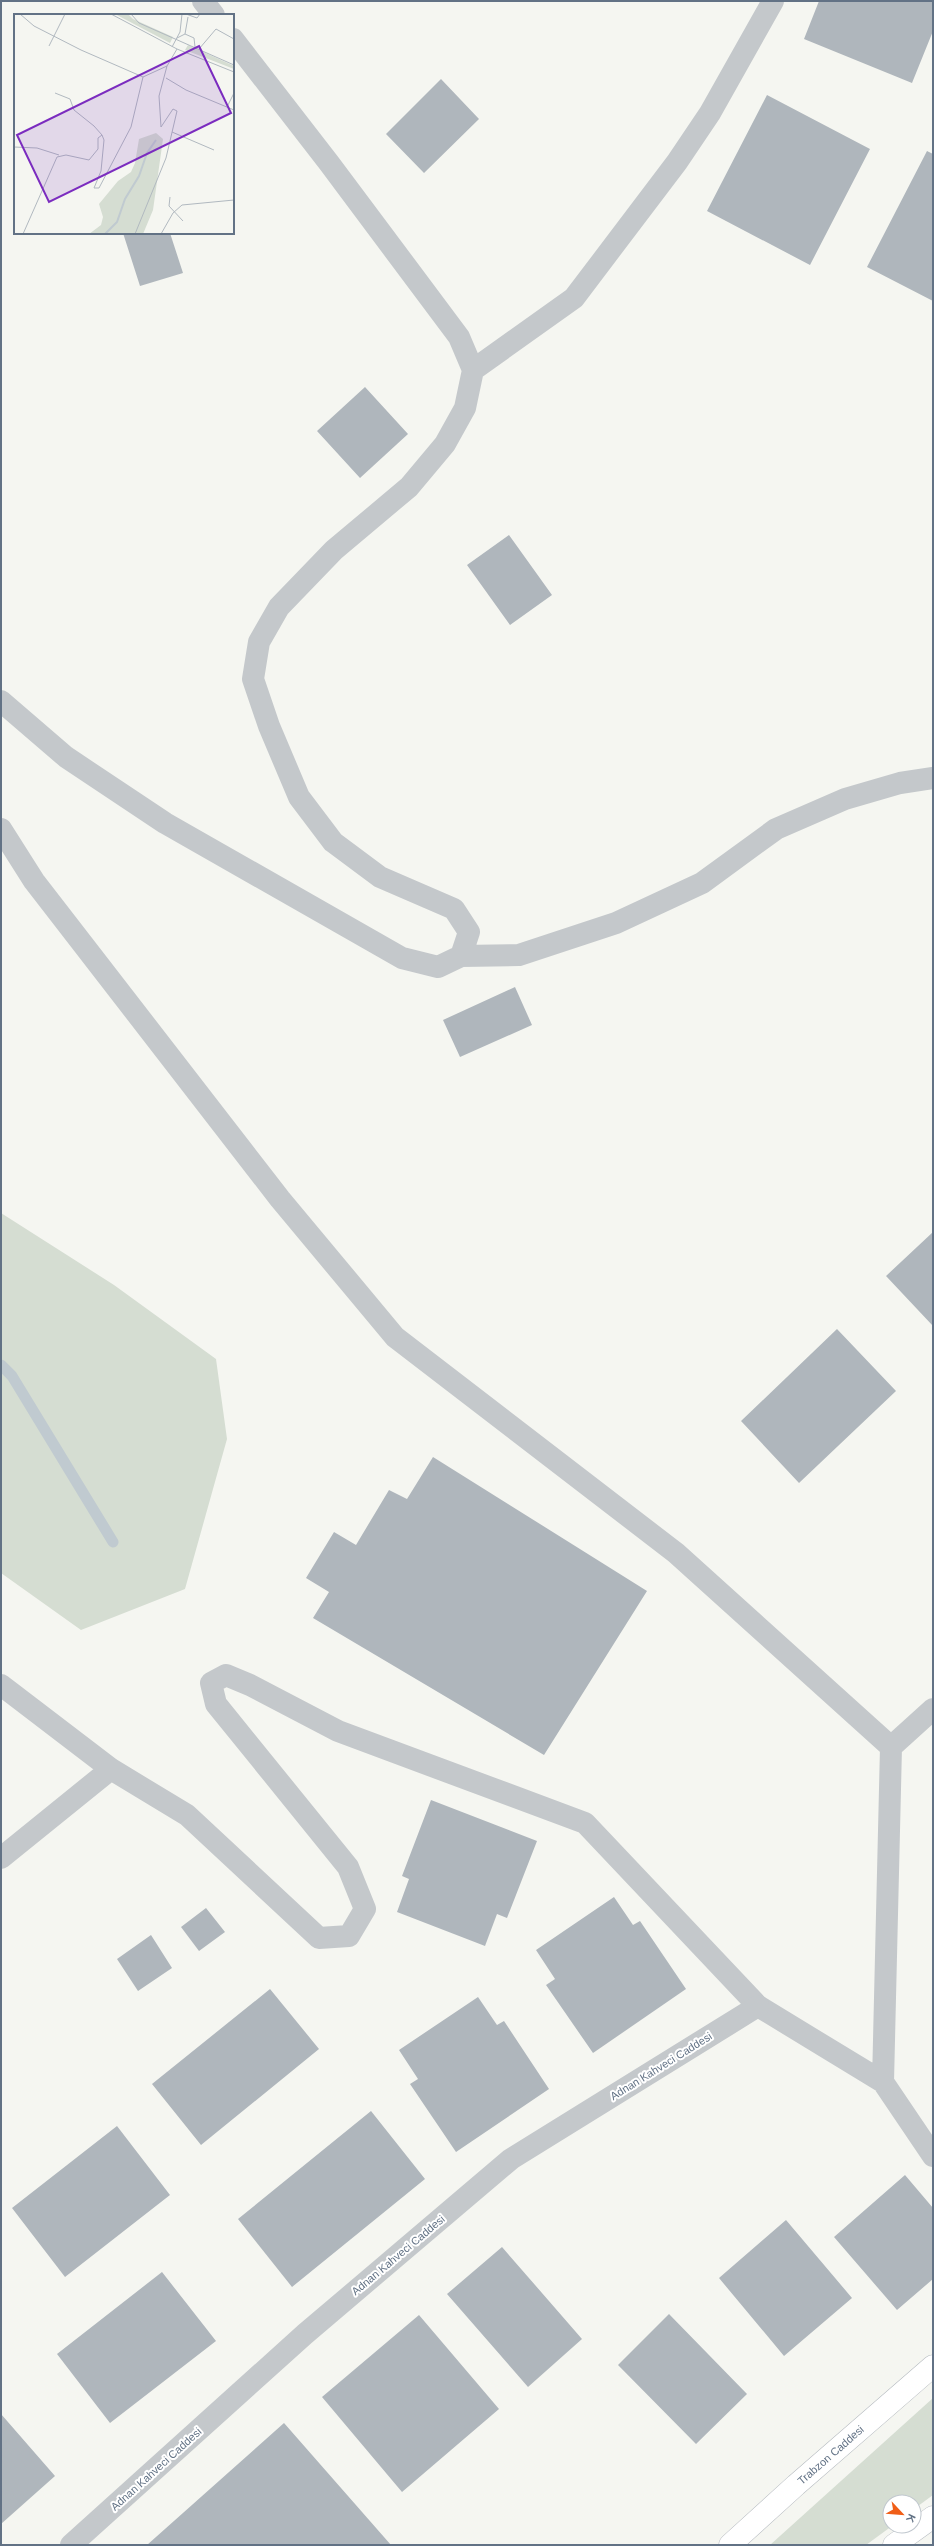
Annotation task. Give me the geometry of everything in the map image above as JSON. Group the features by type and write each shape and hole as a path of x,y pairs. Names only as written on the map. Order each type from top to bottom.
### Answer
{"main road":[{"name":"Trabzon Caddesi","path":"730,2545 796,2485 933,2366"},
{"path":"899,2544 933,2517"}],"street":[{"path":"204,1 213,14"},
{"path":"473,370 574,298 690,143 710,113 773,1"},
{"path":"234,40 329,163 459,337 473,370 465,408 445,444 409,487 334,550 279,607 259,642 253,679 268,726 300,797 333,842 380,877 454,909 469,932 461,956"},
{"path":"1,701 66,757 165,823 402,958 438,967 461,956 519,955 616,923 702,882 776,829 845,799 900,784 933,778"},
{"path":"1,829 34,881 280,1199 395,1337 676,1553 891,1747"},
{"path":"1,1685 111,1769 187,1815 319,1938 349,1936 365,1909 348,1867 216,1704 211,1683 226,1675 250,1685 338,1731 585,1823 758,2006 882,2082 933,2156"},
{"path":"882,2082 891,1747 933,1709"},
{"path":"1,1858 111,1769"},
{"name":"Adnan Kahveci Caddesi","path":"82,2541 305,2334 511,2159 758,2006"}],"shaded area":[{"path":"1,1213 114,1285 216,1359 227,1439 185,1589 81,1630 1,1573"},
{"path":"933,2398 933,2495 922,2503 922,2494 882,2494 882,2533 866,2545 770,2545"}],"building":[{"path":"819,1 933,1 933,31 912,83 804,39"},
{"path":"441,79 479,119 424,173 386,134"},
{"path":"767,95 870,149 810,265 707,211"},
{"path":"927,151 933,154 933,301 867,267"},
{"path":"123,234 170,234 183,273 140,286"},
{"path":"365,387 408,434 360,478 317,431"},
{"path":"509,535 552,595 510,625 467,565"},
{"path":"515,987 532,1025 460,1057 443,1020"},
{"path":"933,1232 933,1326 886,1276"},
{"path":"837,1329 896,1391 799,1483 741,1421"},
{"path":"433,1457 647,1591 544,1755 313,1618 329,1592 306,1578 334,1532 356,1545 389,1490 407,1499"},
{"path":"431,1800 537,1841 507,1918 497,1914 485,1946 397,1912 409,1879 402,1876"},
{"path":"614,1897 633,1925 640,1921 686,1989 593,2053 546,1985 555,1979 536,1950"},
{"path":"206,1908 225,1932 199,1951 181,1927"},
{"path":"151,1935 172,1968 138,1991 117,1959"},
{"path":"270,1989 319,2049 201,2145 152,2084"},
{"path":"478,1997 497,2025 504,2021 549,2089 456,2152 410,2084 418,2079 399,2050"},
{"path":"371,2111 425,2179 292,2287 238,2219"},
{"path":"117,2126 170,2195 65,2277 12,2208"},
{"path":"905,2175 933,2208 933,2279 897,2310 834,2237"},
{"path":"786,2220 852,2298 784,2356 719,2278"},
{"path":"502,2247 582,2339 528,2387 447,2294"},
{"path":"162,2272 216,2341 110,2423 57,2354"},
{"path":"669,2314 747,2394 696,2444 618,2365"},
{"path":"419,2315 499,2409 402,2492 322,2397"},
{"path":"1,2414 55,2476 1,2524"},
{"path":"284,2423 391,2545 147,2545"}],"waterway":[{"path":"1,1365 12,1376 113,1542"}]}
